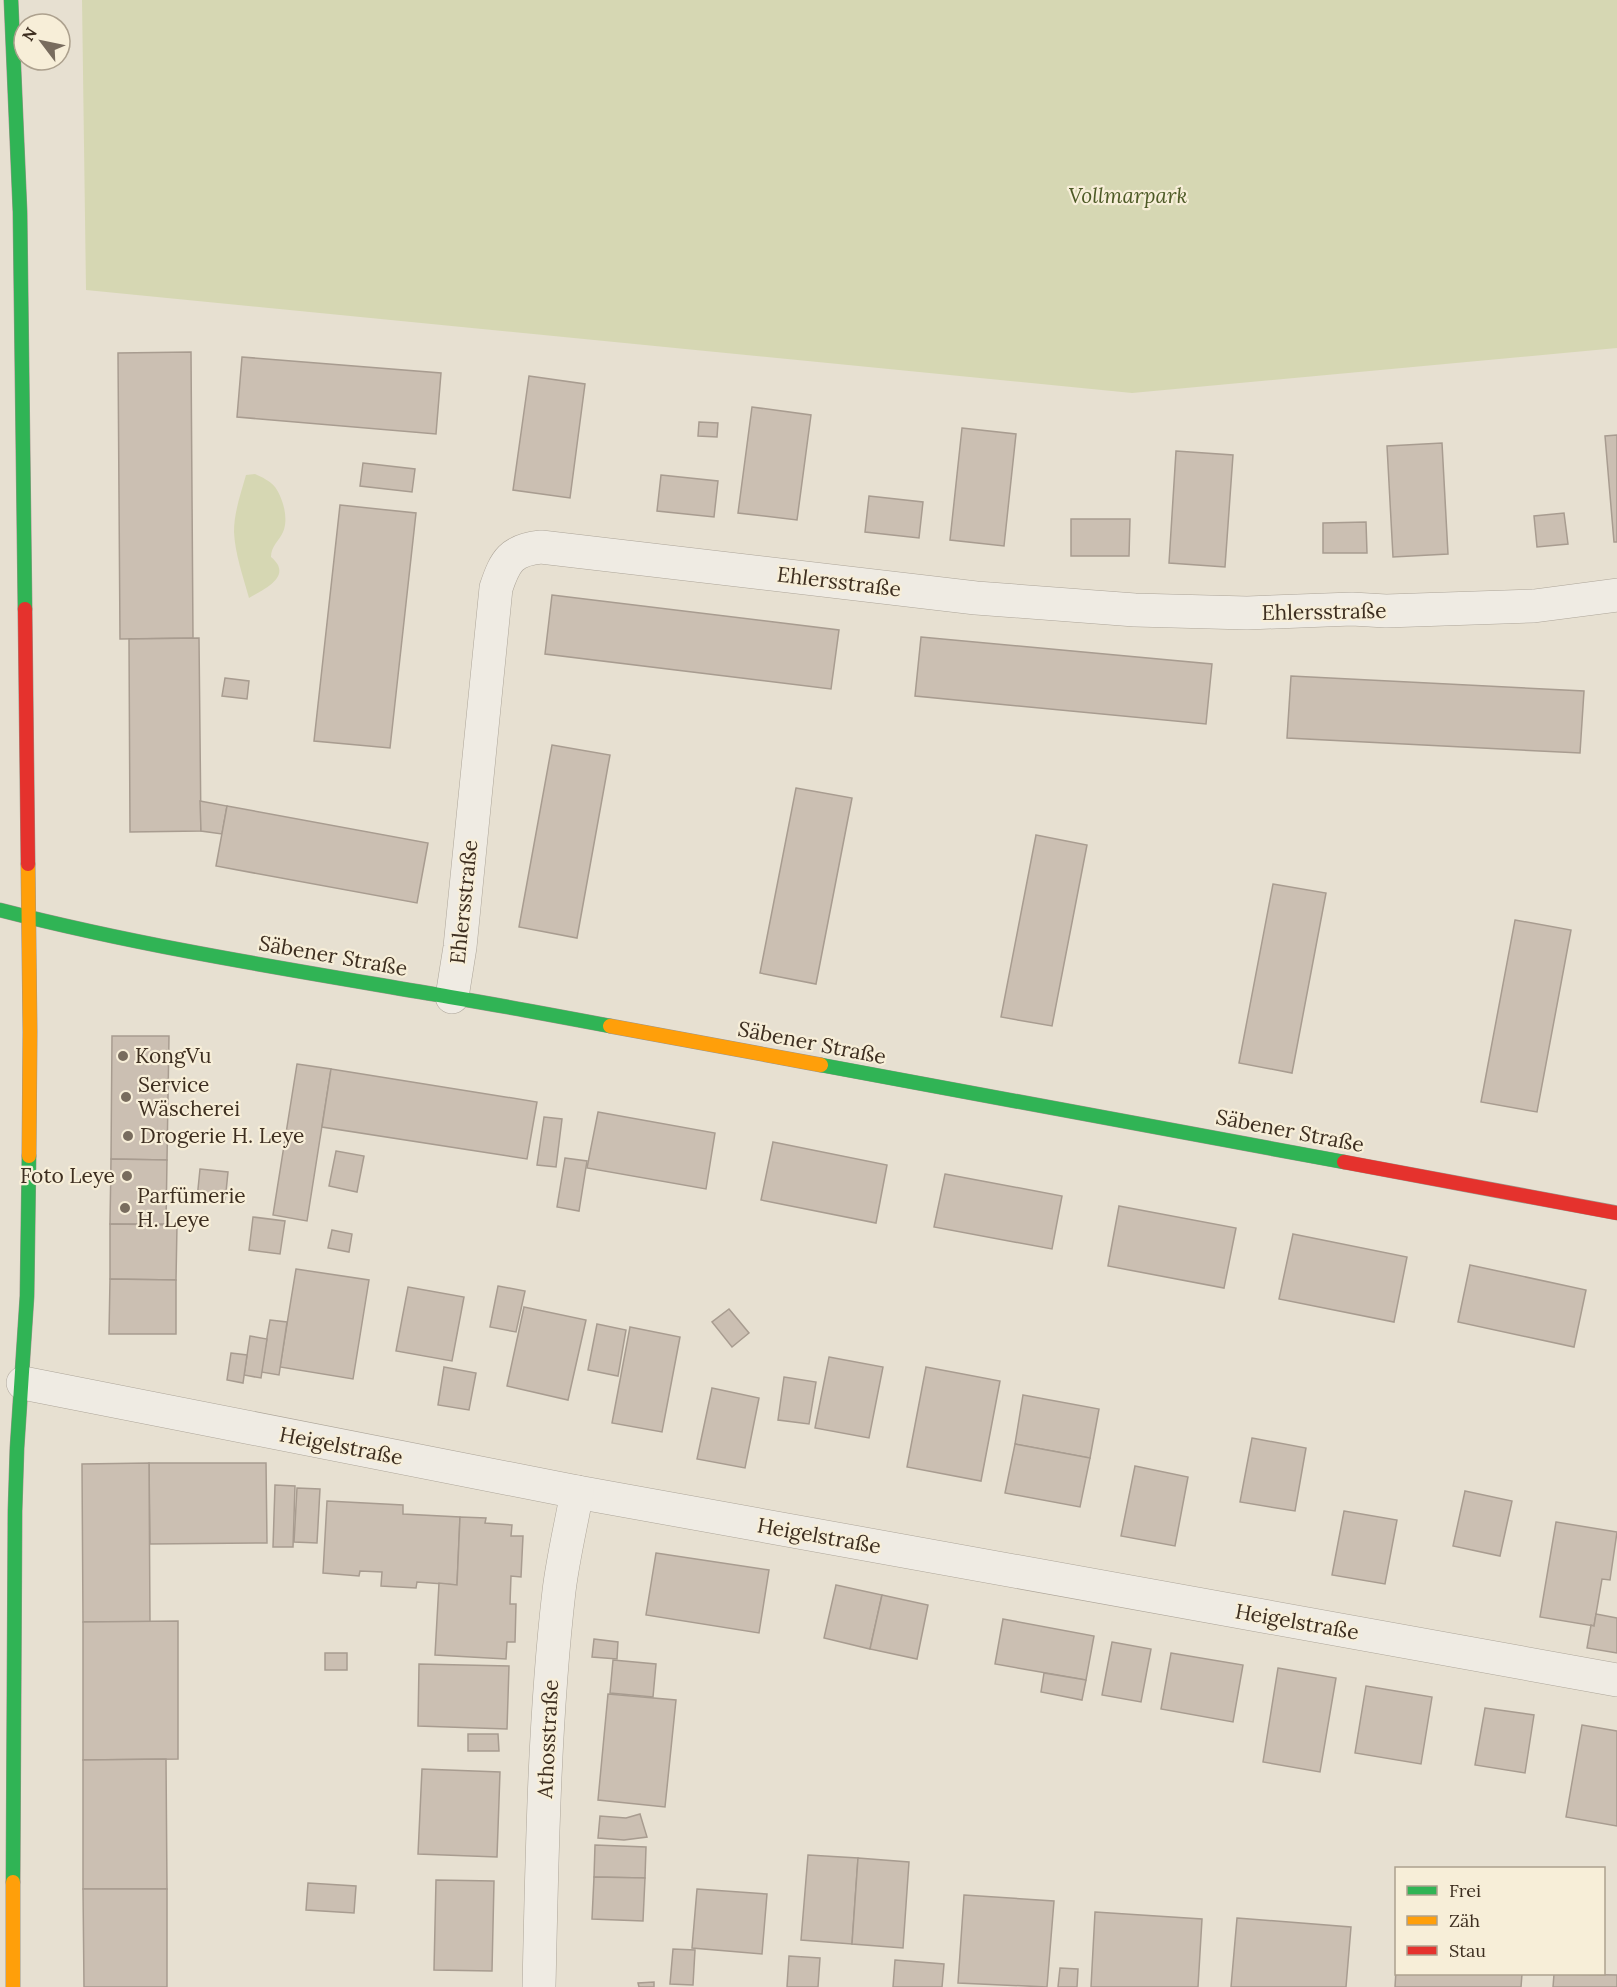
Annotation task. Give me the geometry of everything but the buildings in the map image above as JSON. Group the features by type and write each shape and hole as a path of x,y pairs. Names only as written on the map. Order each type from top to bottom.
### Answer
{"street":[{"path":"11,0 20,212 11,348 29,918 28,1220 23,1383 17,1448 16,1500 13,1987"},
{"name":"Ehlersstraße","path":"452,997 460,947 496,588 502,570 511,557 523,549 541,547 975,598 1135,610 1247,613 1534,606 1617,596"},
{"name":"Säbener Straße","path":"0,910 81,931 280,969 452,997 1617,1213"},
{"name":"Heigelstraße","path":"23,1383 577,1492 1617,1680"},
{"name":"Athosstraße","path":"539,1987 540,1883 548,1713 559,1589 577,1492"}],"green space":[{"name":"Vollmarpark","path":"82,0 1617,0 1617,348 1132,393 86,290"},
{"path":"255,474 275,487 283,503 285,527 271,553 279,570 278,576 269,586 249,598 236,548 234,525 246,475"}],"traffic: fast":[{"path":"11,0 20,212 25,609"},
{"path":"0,910 168,947 610,1026"},
{"path":"821,1065 1344,1162"},
{"path":"13,1882 15,1511 27,1296 29,1156"}],"traffic: slow":[{"path":"28,864 29,1156"},
{"path":"610,1026 821,1065"},
{"path":"13,1882 13,1987"}],"traffic: jam":[{"path":"25,609 28,864"},
{"path":"1344,1162 1617,1213"}],"place":[{"name":"KongVu","path":"123,1056"},
{"name":"Service Wäscherei","path":"126,1097"},
{"name":"Drogerie H. Leye","path":"128,1136"},
{"name":"Foto Leye","path":"127,1176"},
{"name":"Parfümerie H. Leye","path":"125,1208"}]}
